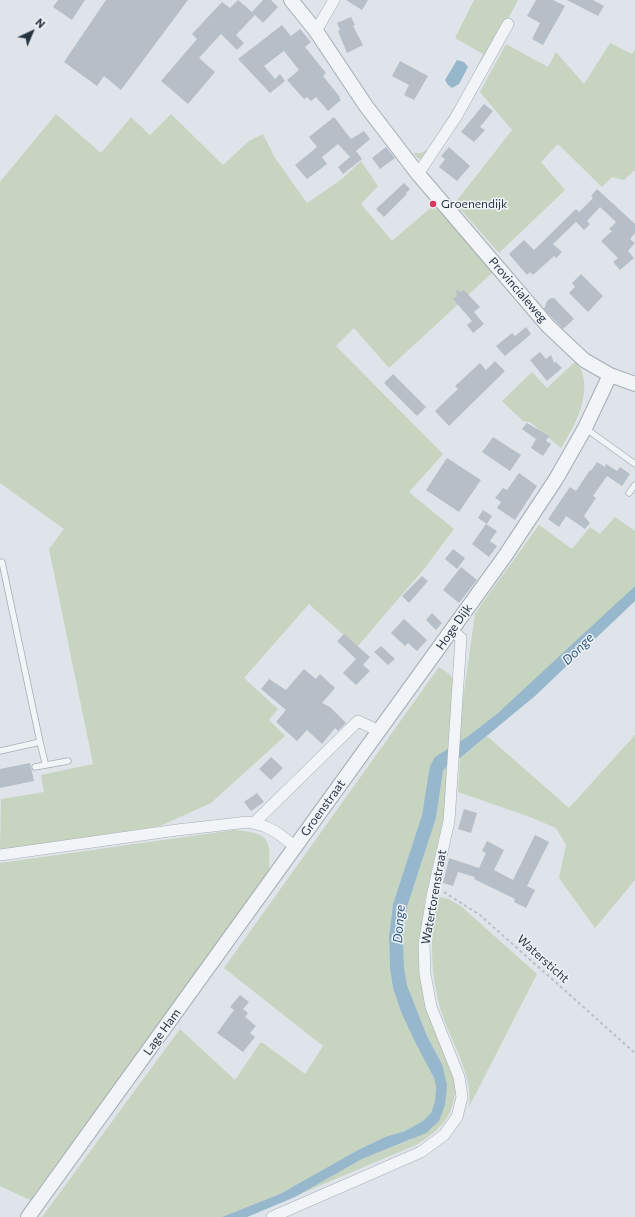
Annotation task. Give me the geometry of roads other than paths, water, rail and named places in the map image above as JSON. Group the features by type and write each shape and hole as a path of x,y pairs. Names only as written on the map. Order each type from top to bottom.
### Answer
{"street":[{"name":"Provincialeweg","path":"291,0 316,31 366,106 418,174 548,326 584,360 610,375 635,384"},
{"path":"316,31 334,0"},
{"path":"418,174 456,118 508,24"},
{"name":"Hoge Dijk","path":"379,731 531,518 556,479 585,428 610,375"},
{"name":"Watertorenstraat","path":"272,1217 421,1152 444,1135 457,1117 462,1097 459,1077 431,1007 425,974 424,944 434,887 449,821 454,764 461,638 451,630"},
{"path":"0,855 176,830 254,823 358,721 379,731"},
{"name":"Groenstraat","path":"254,823 276,832 296,846 379,731"},
{"name":"Lage Ham","path":"28,1217 296,846"}],"lane":[{"path":"585,428 635,464"},
{"path":"630,493 635,485"},
{"path":"2,562 45,764"},
{"path":"0,751 40,742"},
{"path":"35,767 68,760"}],"water":[{"path":"457,60 464,62 468,67 459,84 452,88 445,80"},
{"name":"Donge","path":"635,586 635,601 535,696 460,758 450,762 443,771 436,818 407,907 403,936 404,967 407,985 427,1036 442,1064 447,1085 445,1105 439,1121 426,1133 362,1159 295,1197 247,1217 222,1217 280,1194 358,1150 385,1137 405,1131 423,1121 431,1113 435,1101 436,1087 434,1078 401,1012 393,988 390,969 389,936 393,904 422,815 430,766 435,757 467,737 498,713"}],"place":[{"name":"Groenendijk","path":"433,204"}]}
